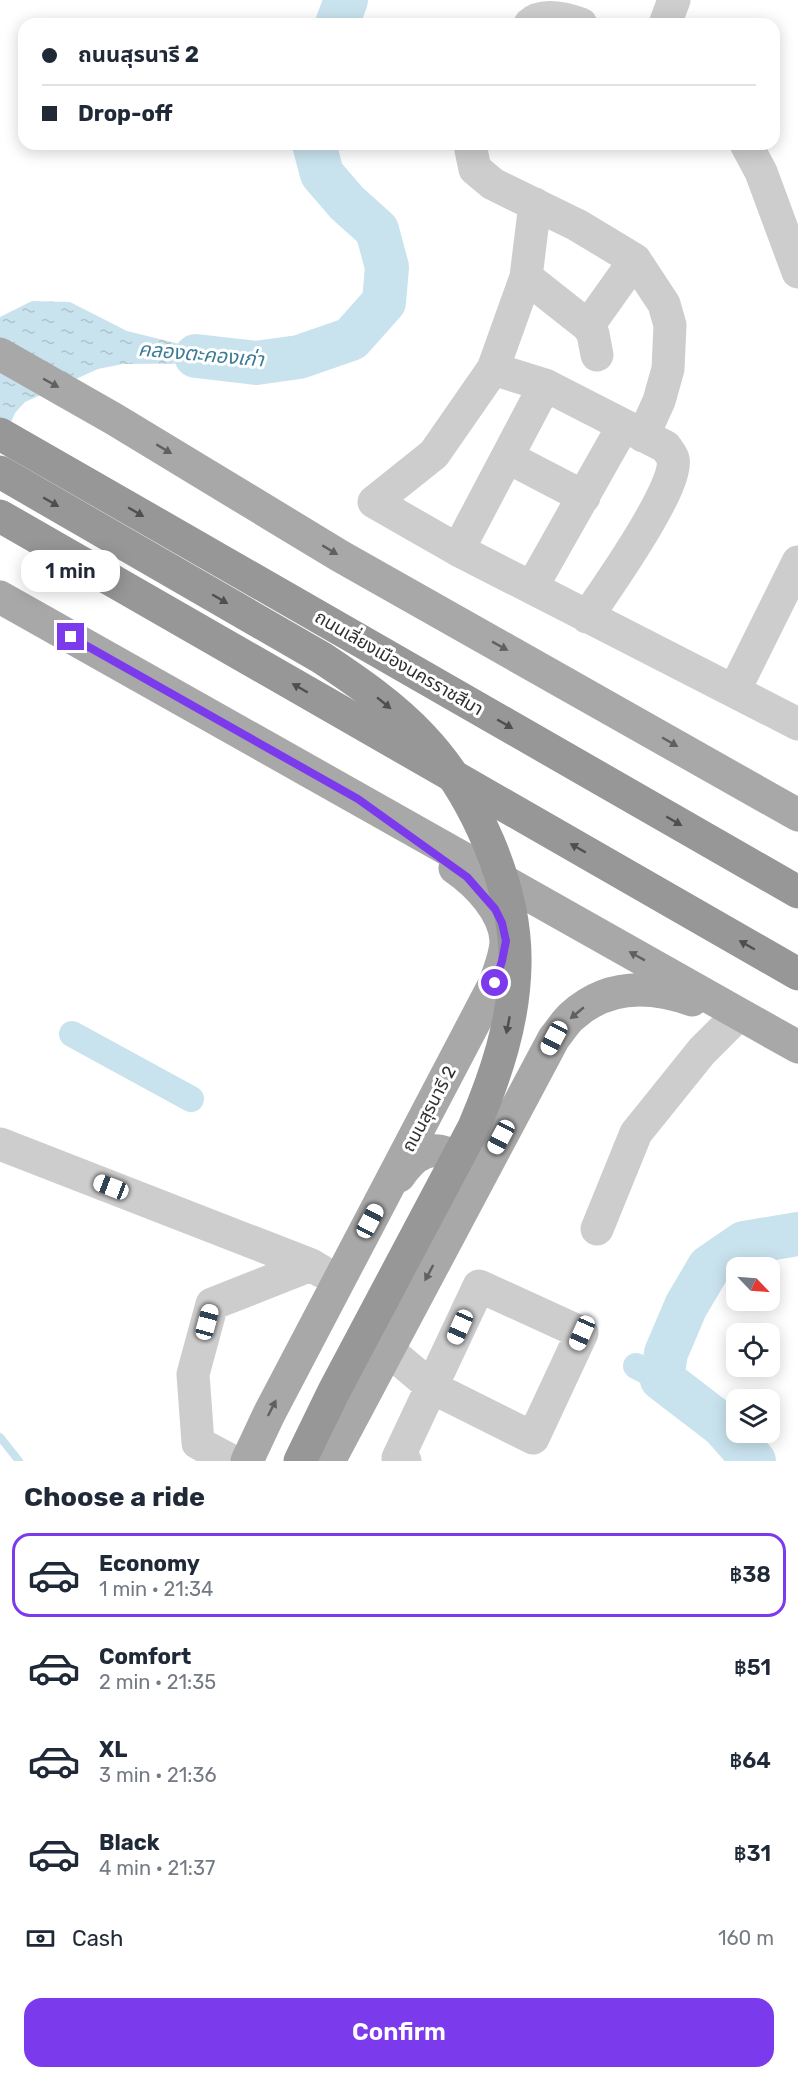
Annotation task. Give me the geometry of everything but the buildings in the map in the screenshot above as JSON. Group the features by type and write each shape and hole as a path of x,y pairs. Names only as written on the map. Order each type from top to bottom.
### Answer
{"highway":[{"name":"ถนนเลี่ยงเมืองนครราชสีมา","path":"0,434 796,891"},
{"path":"0,472 322,658 361,684 391,708 423,737 461,791 479,823 503,885 511,914 514,940 513,992 504,1046 486,1098 474,1127 334,1391 300,1461"},
{"path":"0,516 798,974"}],"main road":[{"path":"0,354 114,419 340,556 789,810"},
{"path":"5,600 798,1047"},
{"name":"ถนนสุรนารี 2","path":"247,1461 269,1414 495,983 506,941 502,923 495,909 467,877 358,799"},
{"path":"329,1461 554,1038 571,1017 593,1000 613,993 641,989 668,991 743,1018"},
{"path":"381,1202 404,1168 417,1156 426,1152 445,1153 461,1165 465,1175 465,1185 448,1237"}],"lane":[{"path":"667,18 674,0"},
{"path":"471,150 475,169 493,184 577,225 635,260 664,304 670,326 668,369 659,400 584,497 532,587"},
{"path":"749,150 762,172 798,272"},
{"path":"535,204 526,278 494,369 434,454 374,501 458,550 798,724"},
{"path":"526,278 593,340 635,260"},
{"path":"494,369 544,385 666,447 673,460 672,475 639,542 587,617"},
{"path":"458,550 544,385"},
{"path":"507,457 584,497"},
{"path":"734,691 798,562"},
{"path":"597,1229 636,1133 702,1051 743,1018"},
{"path":"0,1144 310,1265 339,1281"},
{"path":"232,1461 198,1443 193,1374 212,1304 310,1265"},
{"path":"388,1350 433,1388 533,1438 582,1333 478,1286 433,1388 398,1458 405,1461"}],"water":[{"path":"32,301 70,302 127,331 256,363 123,364 98,369 25,402 15,413 0,447 0,317"}],"waterway":[{"name":"คลองตะคองเก่า","path":"339,18 346,0"},
{"name":"คลองตะคองเก่า","path":"196,356 256,363 299,357 351,339 384,302 387,267 377,230 347,203 322,174 316,150"},
{"path":"72,1034 191,1099"},
{"path":"754,1461 722,1425 662,1379 666,1353 686,1306 709,1267 744,1243 798,1234"},
{"path":"636,1366 662,1379"},
{"path":"0,1437 19,1461"}],"route":[{"path":"71,637 358,799 467,877 483,893 502,923 506,941 495,983"}]}
